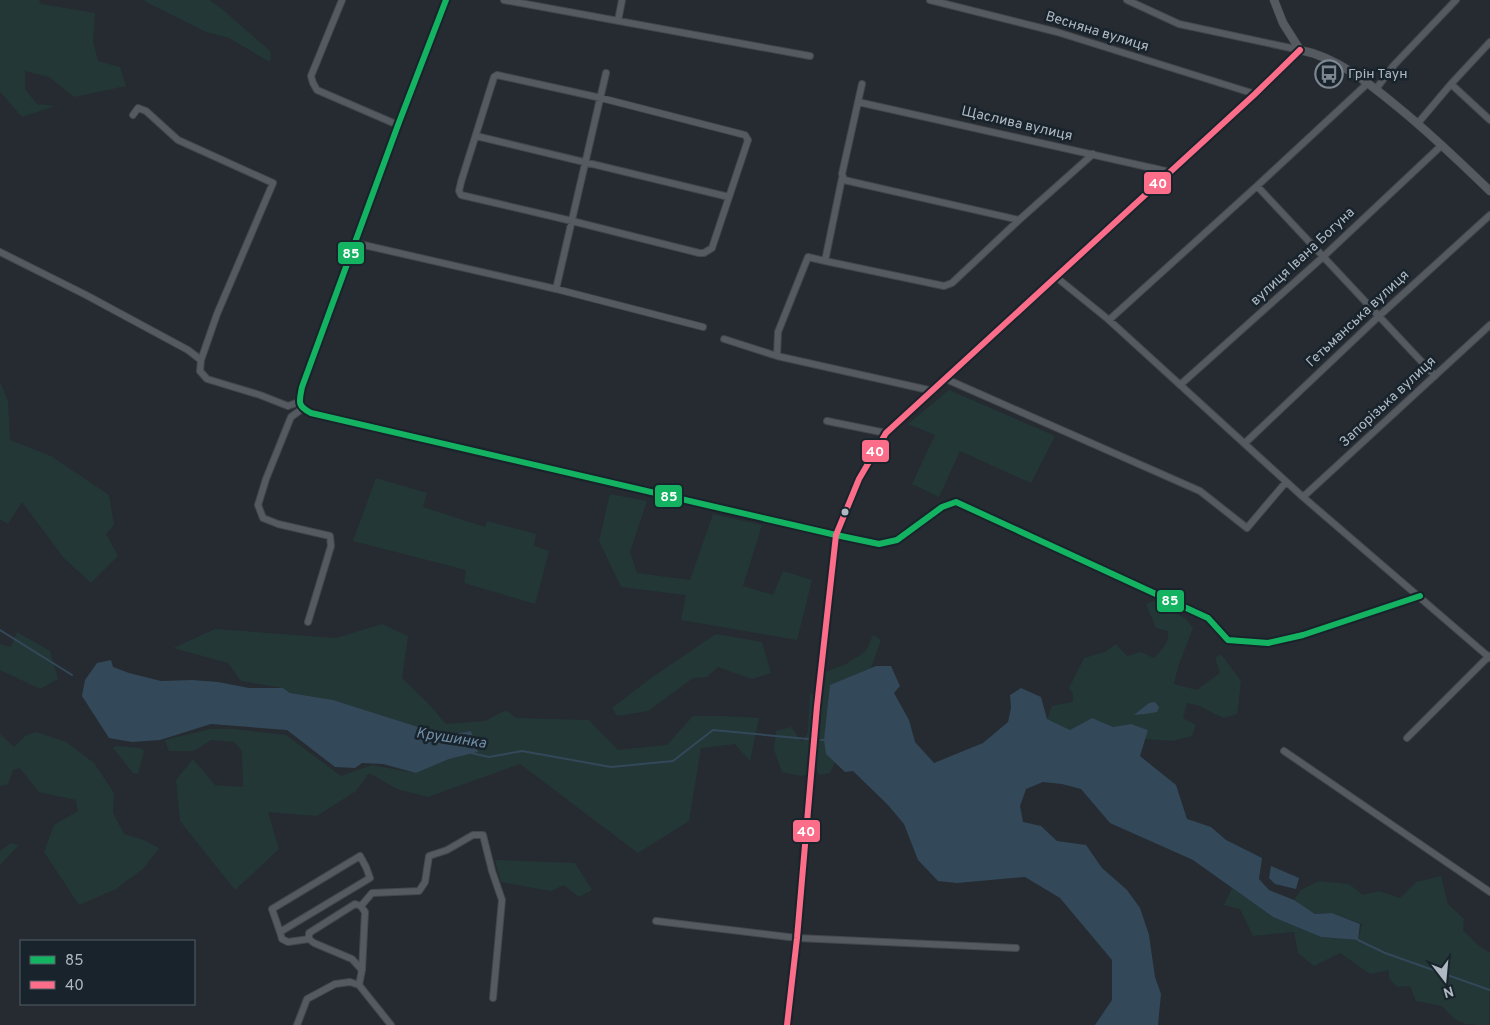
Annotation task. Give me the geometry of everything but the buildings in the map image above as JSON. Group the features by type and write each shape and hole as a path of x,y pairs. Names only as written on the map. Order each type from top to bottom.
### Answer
{"street":[{"path":"342,0 311,76 312,83 317,90 398,125"},
{"path":"308,622 331,546 330,536 278,524 264,518 258,506 266,479 292,417 301,405 302,387 446,0"},
{"path":"504,0 810,56"},
{"path":"618,21 622,0"},
{"name":"Весняна вулиця","path":"930,0 1056,32 1255,94"},
{"path":"1127,0 1179,24 1313,53 1341,66 1368,82 1418,123 1490,191"},
{"path":"1274,0 1283,23 1300,50"},
{"path":"1376,89 1394,65 1456,0"},
{"path":"1418,123 1490,42"},
{"path":"787,1025 836,535 860,480 886,432 933,391 1255,94 1300,50"},
{"path":"556,289 606,73"},
{"path":"497,75 601,98 745,135 748,140 712,248 704,253 461,195 459,191 461,182 494,77 497,75"},
{"path":"1109,320 1368,82"},
{"path":"825,261 862,84"},
{"path":"1451,84 1490,120"},
{"name":"Щаслива вулиця","path":"858,102 1170,172"},
{"path":"133,115 138,108 146,111 178,140 273,183 218,314 201,360 200,371 208,379 288,406 301,405 311,413 880,544 897,540 942,507 956,502 1208,618 1228,640 1268,643 1303,635 1420,596"},
{"path":"476,136 729,196"},
{"name":"вулиця Івана Богуна","path":"1180,385 1324,256 1442,145"},
{"path":"777,356 778,332 808,257 944,286 952,283 1093,154"},
{"path":"842,178 1012,220 1019,220"},
{"path":"1257,186 1436,376"},
{"name":"Гетьманська вулиця","path":"1245,443 1379,316 1490,215"},
{"path":"355,243 556,289 703,327"},
{"path":"0,252 188,350 201,360"},
{"path":"1056,277 1109,320 1286,482 1489,657 1407,738"},
{"name":"Запорізька вулиця","path":"1303,497 1490,325"},
{"path":"724,339 777,356 933,391"},
{"path":"946,379 1200,491 1247,528 1286,482"},
{"path":"826,422 886,432"},
{"path":"1284,751 1490,892"},
{"path":"372,893 418,891 425,882 429,856 448,850 473,835 483,835 502,900 492,998"},
{"path":"310,939 288,942 282,939 272,909 360,856 370,878 372,893 362,906"},
{"path":"280,932 370,878"},
{"path":"359,985 362,970 365,912 362,906 356,904 308,933 314,943 352,959 362,970"},
{"path":"656,921 797,938 1016,948"},
{"path":"297,1025 307,999 335,984 350,982 359,985 391,1025"}],"green space":[{"path":"0,0 39,0 41,4 95,13 93,41 98,61 120,67 126,86 74,97 49,77 25,71 25,89 37,104 55,106 22,117 0,92"},
{"path":"144,0 209,0 221,8 271,52 270,62 229,38 206,32"},
{"path":"0,382 8,401 10,440 51,456 109,495 114,525 106,534 118,556 91,583 63,557 22,502 8,524 0,519"},
{"path":"949,390 1055,436 1031,483 960,451 939,497 912,484 935,435 908,424"},
{"path":"376,478 427,493 423,507 485,527 487,521 536,534 534,546 549,551 535,604 464,583 466,570 353,541"},
{"path":"610,494 647,501 630,552 637,573 690,580 713,514 762,525 743,586 773,595 783,571 812,580 797,640 681,620 686,595 621,587 599,541"},
{"path":"1153,601 1185,618 1193,628 1178,667 1174,684 1197,690 1220,673 1215,658 1221,654 1241,681 1237,714 1223,718 1197,705 1187,703 1183,718 1196,725 1192,736 1172,741 1145,739 1148,730 1131,724 1113,727 1092,718 1070,730 1047,719 1052,706 1073,702 1073,694 1069,688 1084,658 1105,652 1116,644 1127,656 1141,652 1154,658 1166,643 1168,631 1156,628 1146,604"},
{"path":"382,624 408,636 402,678 428,703 446,724 485,721 506,710 516,718 589,720 618,750 667,745 693,716 759,718 750,761 735,744 701,748 689,821 638,853 520,764 428,797 397,789 369,773 356,791 317,816 268,812 279,849 235,890 180,821 176,780 193,759 215,785 243,787 242,751 234,742 211,740 194,751 169,751 165,740 210,729 234,729 286,735 341,776 372,765 416,773 449,759 478,752 471,731 448,735 434,732 333,700 290,693 283,688 241,681 228,663 173,648 215,629 336,638"},
{"path":"17,632 50,651 58,679 40,689 0,670 0,644 11,647"},
{"path":"716,634 762,642 771,673 752,679 718,667 707,677 693,678 648,711 617,716 612,708 651,678"},
{"path":"873,635 881,640 871,668 830,686 827,754 835,762 830,773 820,775 817,772 816,756 823,673 846,664 866,651"},
{"path":"810,693 814,695 809,774 801,776 782,772 774,750 776,731 791,727 802,742 808,732"},
{"path":"36,732 66,742 94,763 114,793 113,813 124,834 144,840 159,848 143,869 116,889 79,905 44,852 54,825 78,811 76,800 39,792 20,768 13,770 8,784 0,786 0,734 14,747 25,736"},
{"path":"116,746 141,748 144,751 138,774 133,773 113,748"},
{"path":"11,843 19,845 0,865 0,851"},
{"path":"495,860 575,863 592,890 579,897 564,885 551,891 501,882"},
{"path":"1441,876 1448,904 1464,919 1463,930 1478,945 1490,953 1489,1025 1462,1023 1442,1006 1416,1001 1410,986 1397,987 1389,978 1389,970 1370,974 1340,953 1314,966 1298,953 1294,932 1253,936 1240,909 1224,905 1232,888 1273,917 1321,937 1358,940 1362,924 1332,913 1315,914 1294,900 1301,890 1318,881 1349,884 1363,895 1379,891 1400,898 1416,882"}],"water":[{"path":"111,660 113,667 161,681 192,680 218,682 249,688 283,688 290,693 333,700 434,732 448,735 471,731 478,752 449,759 416,773 383,764 362,763 355,768 335,767 287,730 211,724 160,740 132,742 109,738 82,696 85,680 97,663"},
{"path":"876,666 891,666 900,686 894,693 909,720 915,742 934,763 983,743 1008,722 1011,708 1010,695 1021,688 1041,697 1047,719 1070,730 1092,718 1113,727 1131,724 1148,730 1140,756 1176,785 1187,819 1211,827 1226,840 1262,858 1259,879 1269,890 1294,900 1315,914 1332,913 1360,924 1358,940 1321,937 1273,917 1193,860 1110,823 1081,789 1043,782 1026,789 1020,806 1023,822 1041,826 1057,841 1086,845 1102,868 1127,890 1140,908 1149,935 1155,977 1161,994 1158,1025 1095,1025 1112,1000 1112,960 1060,898 1025,877 957,883 938,881 918,860 904,824 888,805 853,771 845,772 826,754 824,740 830,685"},
{"path":"1155,702 1159,707 1157,712 1134,715 1149,703"},
{"path":"1271,866 1299,878 1296,889 1275,884 1269,878"}],"waterway":[{"name":"Крушинка","path":"0,630 72,675"},
{"name":"Крушинка","path":"471,753 489,757 522,751 611,767 673,761 713,730 808,739"},
{"path":"1358,940 1385,953 1490,990"}],"transit line":[{"name":"85","path":"446,0 302,387 300,403 306,410 311,413 879,544 897,540 942,507 956,502 1208,618 1228,640 1268,643 1303,635 1420,596"},
{"name":"40","path":"787,1025 797,938 817,706 836,535 859,479 886,433 1255,94 1300,50"}],"place":[{"name":"Грін Таун","path":"1329,74"}]}
